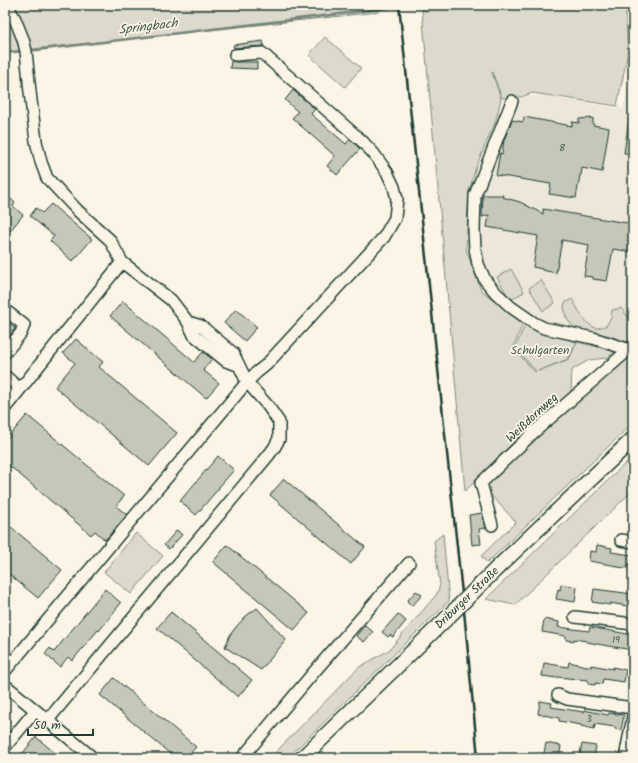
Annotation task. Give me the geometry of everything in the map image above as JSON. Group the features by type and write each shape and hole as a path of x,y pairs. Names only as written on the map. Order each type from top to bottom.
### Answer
{"main road":[{"name":"Driburger Straße","path":"302,758 496,569 633,439"}],"street":[{"path":"7,5 15,19 23,39 26,53 36,141 47,178 78,211 110,240 122,262 172,300 188,322 201,326 233,353 247,382 268,406 279,422 279,439 274,448 47,721"},
{"path":"5,671 247,382 271,359 384,237 395,218 397,199 394,187 387,172 363,142 262,54 235,55"},
{"path":"512,101 476,195 474,230 475,248 478,264 485,280 511,307 544,328 593,338 631,349"},
{"path":"5,408 122,262"},
{"path":"5,310 24,325 21,333 5,353"},
{"name":"Weißdornweg","path":"492,524 481,483 534,432 631,349"},
{"path":"5,376 20,389"},
{"path":"621,540 633,542"},
{"path":"242,758 314,672 409,563"},
{"path":"574,617 633,624"},
{"path":"5,685 93,758"},
{"path":"558,695 567,699 633,708"},
{"path":"5,747 35,711"},
{"path":"626,758 633,716"}],"shaded area":[{"path":"633,60 633,342 631,344 582,333 569,359 535,372 514,348 527,316 490,284 479,252 476,195 511,108 522,98 540,95 623,109"}],"green space":[{"path":"5,5 380,5 379,12 5,52"},
{"name":"Schulgarten","path":"424,5 625,5 628,52 617,106 533,93 521,97 502,98 492,72 501,99 496,120 476,167 469,191 466,249 481,290 523,323 513,348 535,372 536,371 515,348 525,325 539,332 616,351 607,358 589,360 572,370 571,393 465,491 422,10 429,12 422,9","holes":["577,342 569,359 538,371 568,359"]},
{"path":"325,37 361,68 345,87 309,55"},
{"path":"511,269 524,292 510,300 497,277"},
{"path":"541,280 555,303 543,311 529,288"},
{"path":"572,299 589,324 597,328 606,326 611,318 612,310 621,308 630,319 633,317 633,342 627,342 610,336 578,330 566,317 564,306 565,303"},
{"path":"627,355 633,360 633,423 487,563 481,556 516,522 487,491 485,485 496,473"},
{"path":"633,456 633,490 515,605 486,599"},
{"path":"136,533 163,556 131,594 104,572"},
{"path":"443,534 449,601 287,758 270,758 358,668 389,650 437,594 440,585 434,541"}],"building":[{"path":"263,41 264,46 234,48 233,45"},
{"path":"231,61 257,62 257,69 230,68"},
{"path":"293,90 315,109 311,114 346,144 350,139 360,149 337,175 327,166 335,156 292,118 298,112 285,100"},
{"path":"524,117 572,126 572,122 579,123 579,119 593,118 593,125 609,128 602,172 582,168 576,198 549,194 551,184 496,175 500,153 502,154 504,140 512,120 523,122"},
{"path":"629,119 633,119 633,154 624,153"},
{"path":"483,195 503,195 502,197 520,202 543,214 543,209 627,223 633,213 633,252 613,249 607,281 584,276 589,245 562,240 556,273 533,267 538,236 487,227 489,215 482,217"},
{"path":"10,198 15,203 13,206 23,215 5,237 5,199 7,201"},
{"path":"51,204 92,239 72,261 50,241 54,236 30,216 36,208 42,213"},
{"path":"123,301 194,362 203,352 212,359 203,370 219,383 206,398 110,316"},
{"path":"236,309 257,327 245,341 224,323"},
{"path":"5,320 15,328 5,342"},
{"path":"76,339 103,362 99,367 177,433 149,466 55,387 75,363 63,353"},
{"path":"27,415 124,496 116,506 127,515 105,540 95,531 91,535 5,462 5,441"},
{"path":"218,456 234,470 196,515 180,501"},
{"path":"284,479 365,547 351,564 270,495"},
{"path":"482,513 486,528 479,529 481,544 472,545 469,515"},
{"path":"5,522 62,570 38,598 5,571"},
{"path":"177,530 182,535 169,549 164,545"},
{"path":"227,545 309,613 294,630 213,562"},
{"path":"597,545 612,548 611,552 632,555 631,566 627,566 626,568 617,567 589,561 590,551 596,552"},
{"path":"561,584 577,587 575,602 556,599 558,589 560,590"},
{"path":"105,589 121,603 99,631 98,630 72,661 68,657 60,667 45,654 50,648 54,652"},
{"path":"594,589 633,594 633,607 592,602"},
{"path":"416,591 422,595 412,606 407,601"},
{"path":"257,608 286,640 261,670 225,647 230,635 236,627 246,616"},
{"path":"171,612 252,680 238,697 157,628"},
{"path":"398,614 406,621 393,637 390,635 388,637 382,632"},
{"path":"544,619 559,622 558,627 589,631 590,627 633,635 633,650 574,639 574,641 566,640 566,636 542,632"},
{"path":"365,625 373,632 364,642 356,636"},
{"path":"569,662 591,667 591,665 626,670 624,682 603,679 602,684 595,683 595,685 588,684 588,680 542,676 544,663 568,667"},
{"path":"114,678 196,747 186,758 175,758 100,695"},
{"path":"540,701 552,703 551,707 584,712 584,710 608,715 609,713 624,715 621,730 615,729 615,727 595,724 594,729 559,721 559,718 538,714"},
{"path":"36,737 61,758 27,758 22,754"},
{"path":"546,743 561,746 559,758 543,758"},
{"path":"582,744 596,746 594,758 579,758"}],"waterway":[{"name":"Springbach","path":"28,51 389,8"},
{"name":"Springbach","path":"5,53 23,51"}],"railway":[{"path":"399,5 465,621 478,758"}]}
